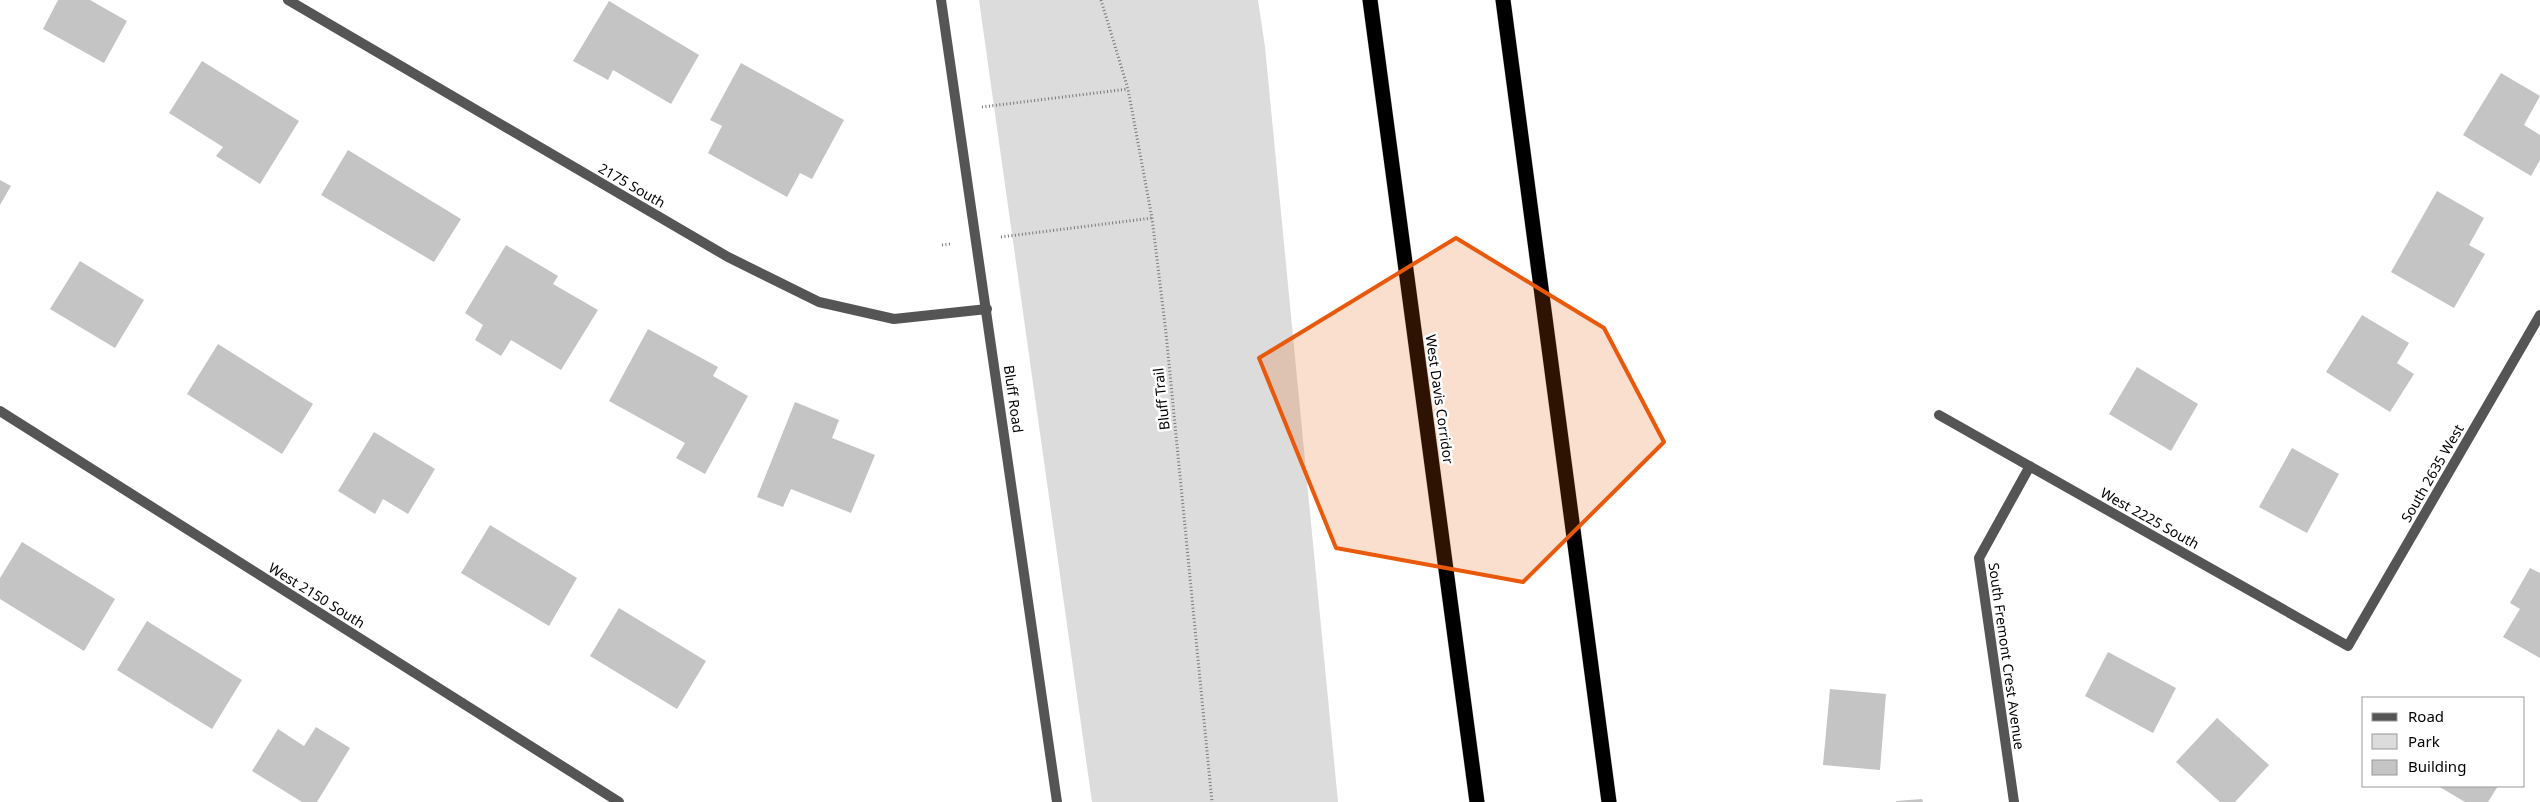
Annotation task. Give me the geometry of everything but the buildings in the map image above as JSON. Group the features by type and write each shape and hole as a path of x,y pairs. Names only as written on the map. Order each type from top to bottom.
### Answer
{"highway":[{"name":"West Davis Corridor","path":"1370,0 1478,802"},
{"path":"1503,0 1609,802"}],"street":[{"name":"2175 South","path":"288,0 728,257 819,302 894,319 987,309"},
{"name":"Bluff Road","path":"941,0 1057,802"},
{"name":"South 2635 West","path":"2348,646 2540,315"},
{"name":"West 2150 South","path":"0,411 619,802"},
{"name":"West 2225 South","path":"1939,415 2348,646"},
{"name":"South Fremont Crest Avenue","path":"2014,802 1979,558 2030,466"}],"path":[{"name":"Bluff Trail","path":"1101,0 1128,89 1152,218 1166,333 1212,802"},
{"path":"958,110 1128,89"},
{"path":"942,245 1152,218"}],"highlighted area":[{"path":"1456,238 1604,328 1664,442 1523,582 1336,548 1259,358"}],"green space":[{"path":"979,0 1258,0 1265,47 1338,802 1092,802"}]}
